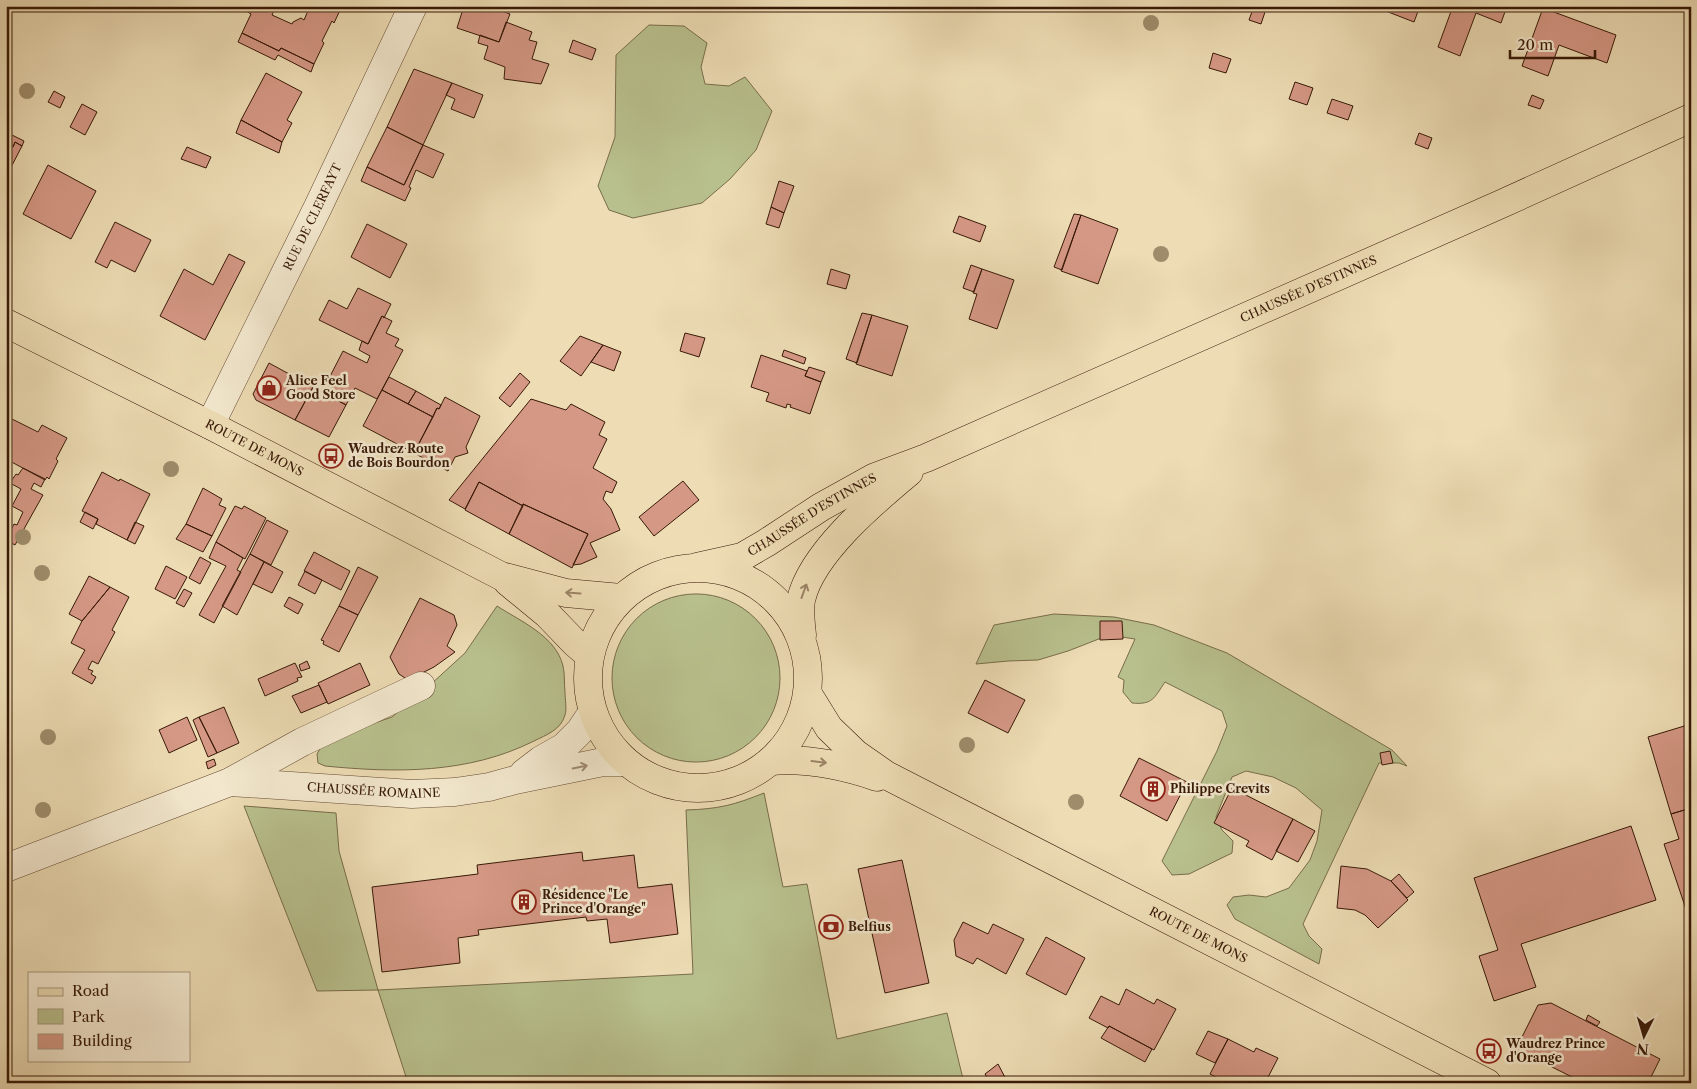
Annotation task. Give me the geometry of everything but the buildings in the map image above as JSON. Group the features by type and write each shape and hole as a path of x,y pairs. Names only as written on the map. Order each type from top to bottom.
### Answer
{"main road":[{"name":"CHAUSSÉE D'ESTINNES","path":"697,567 742,556 766,543 820,507 875,477 926,458 1691,118"},
{"name":"ROUTE DE MONS","path":"6,323 210,425 501,576 547,614 589,655"},
{"name":"CHAUSSÉE D'ESTINNES","path":"802,639 800,602 807,584 829,549 884,493 926,458"},
{"path":"697,567 730,572 760,587 785,610 802,639 809,675 805,707 796,730 782,750 771,761 752,774 732,783 710,788 687,788 665,784 644,775 626,762 606,740 592,713 588,694 587,674 589,655 596,633 607,614 621,598 638,585 656,576 676,570 697,567"},
{"name":"ROUTE DE MONS","path":"501,576 566,593 621,598"},
{"name":"ROUTE DE MONS","path":"808,694 829,728 856,754 886,775 1487,1083"},
{"name":"ROUTE DE MONS","path":"771,761 822,762 851,768 909,787"}],"street":[{"name":"RUE DE CLERFAYT","path":"210,425 318,207 413,6"},
{"name":"CHAUSSÉE ROMAINE","path":"6,868 230,782 302,742 421,686"},
{"name":"CHAUSSÉE ROMAINE","path":"515,780 541,760 564,747 580,731 592,713"},
{"name":"CHAUSSÉE ROMAINE","path":"230,782 412,794 455,792 489,787 603,762 626,762"}],"green space":[{"path":"649,25 684,26 707,43 701,67 705,84 729,86 745,77 772,111 756,150 730,179 702,203 633,218 609,210 598,186 615,137 616,55"},
{"path":"696,594 720,598 735,604 743,608 761,625 766,631 776,654 780,678 776,702 770,717 766,725 749,743 743,748 720,758 696,762 672,758 657,752 649,748 631,731 626,725 616,702 612,678 616,654 622,639 626,631 643,613 649,608 672,598"},
{"path":"497,606 536,630 553,646 559,655 564,669 566,710 563,720 557,728 543,737 509,752 483,760 431,769 378,770 325,766 318,763 317,754 321,747 340,735 392,717 430,685 465,653"},
{"path":"1054,614 1114,617 1154,625 1227,653 1392,750 1407,766 1399,763 1379,763 1303,924 1309,936 1322,949 1319,964 1235,919 1227,905 1233,897 1249,895 1266,897 1289,888 1310,860 1317,841 1322,810 1296,788 1273,777 1246,771 1232,777 1216,817 1222,830 1233,841 1232,853 1189,874 1172,875 1162,861 1217,751 1227,726 1222,711 1165,682 1149,701 1132,703 1123,692 1124,680 1118,677 1135,639 1109,635 1038,660 976,664 994,625"},
{"path":"764,793 783,887 807,884 837,1039 947,1013 964,1083 408,1083 378,990 693,974 686,810 726,806"},
{"path":"244,806 336,813 339,851 378,990 317,991"}],"place":[{"name":"Alice Feel Good Store","path":"269,388"},
{"name":"Waudrez Route de Bois Bourdon","path":"331,456"},
{"name":"Philippe Crevits","path":"1153,789"},
{"name":"Résidence \"Le Prince d'Orange\"","path":"524,902"},
{"name":"Belfius","path":"831,927"},
{"name":"Waudrez Prince d'Orange","path":"1489,1051"}]}
